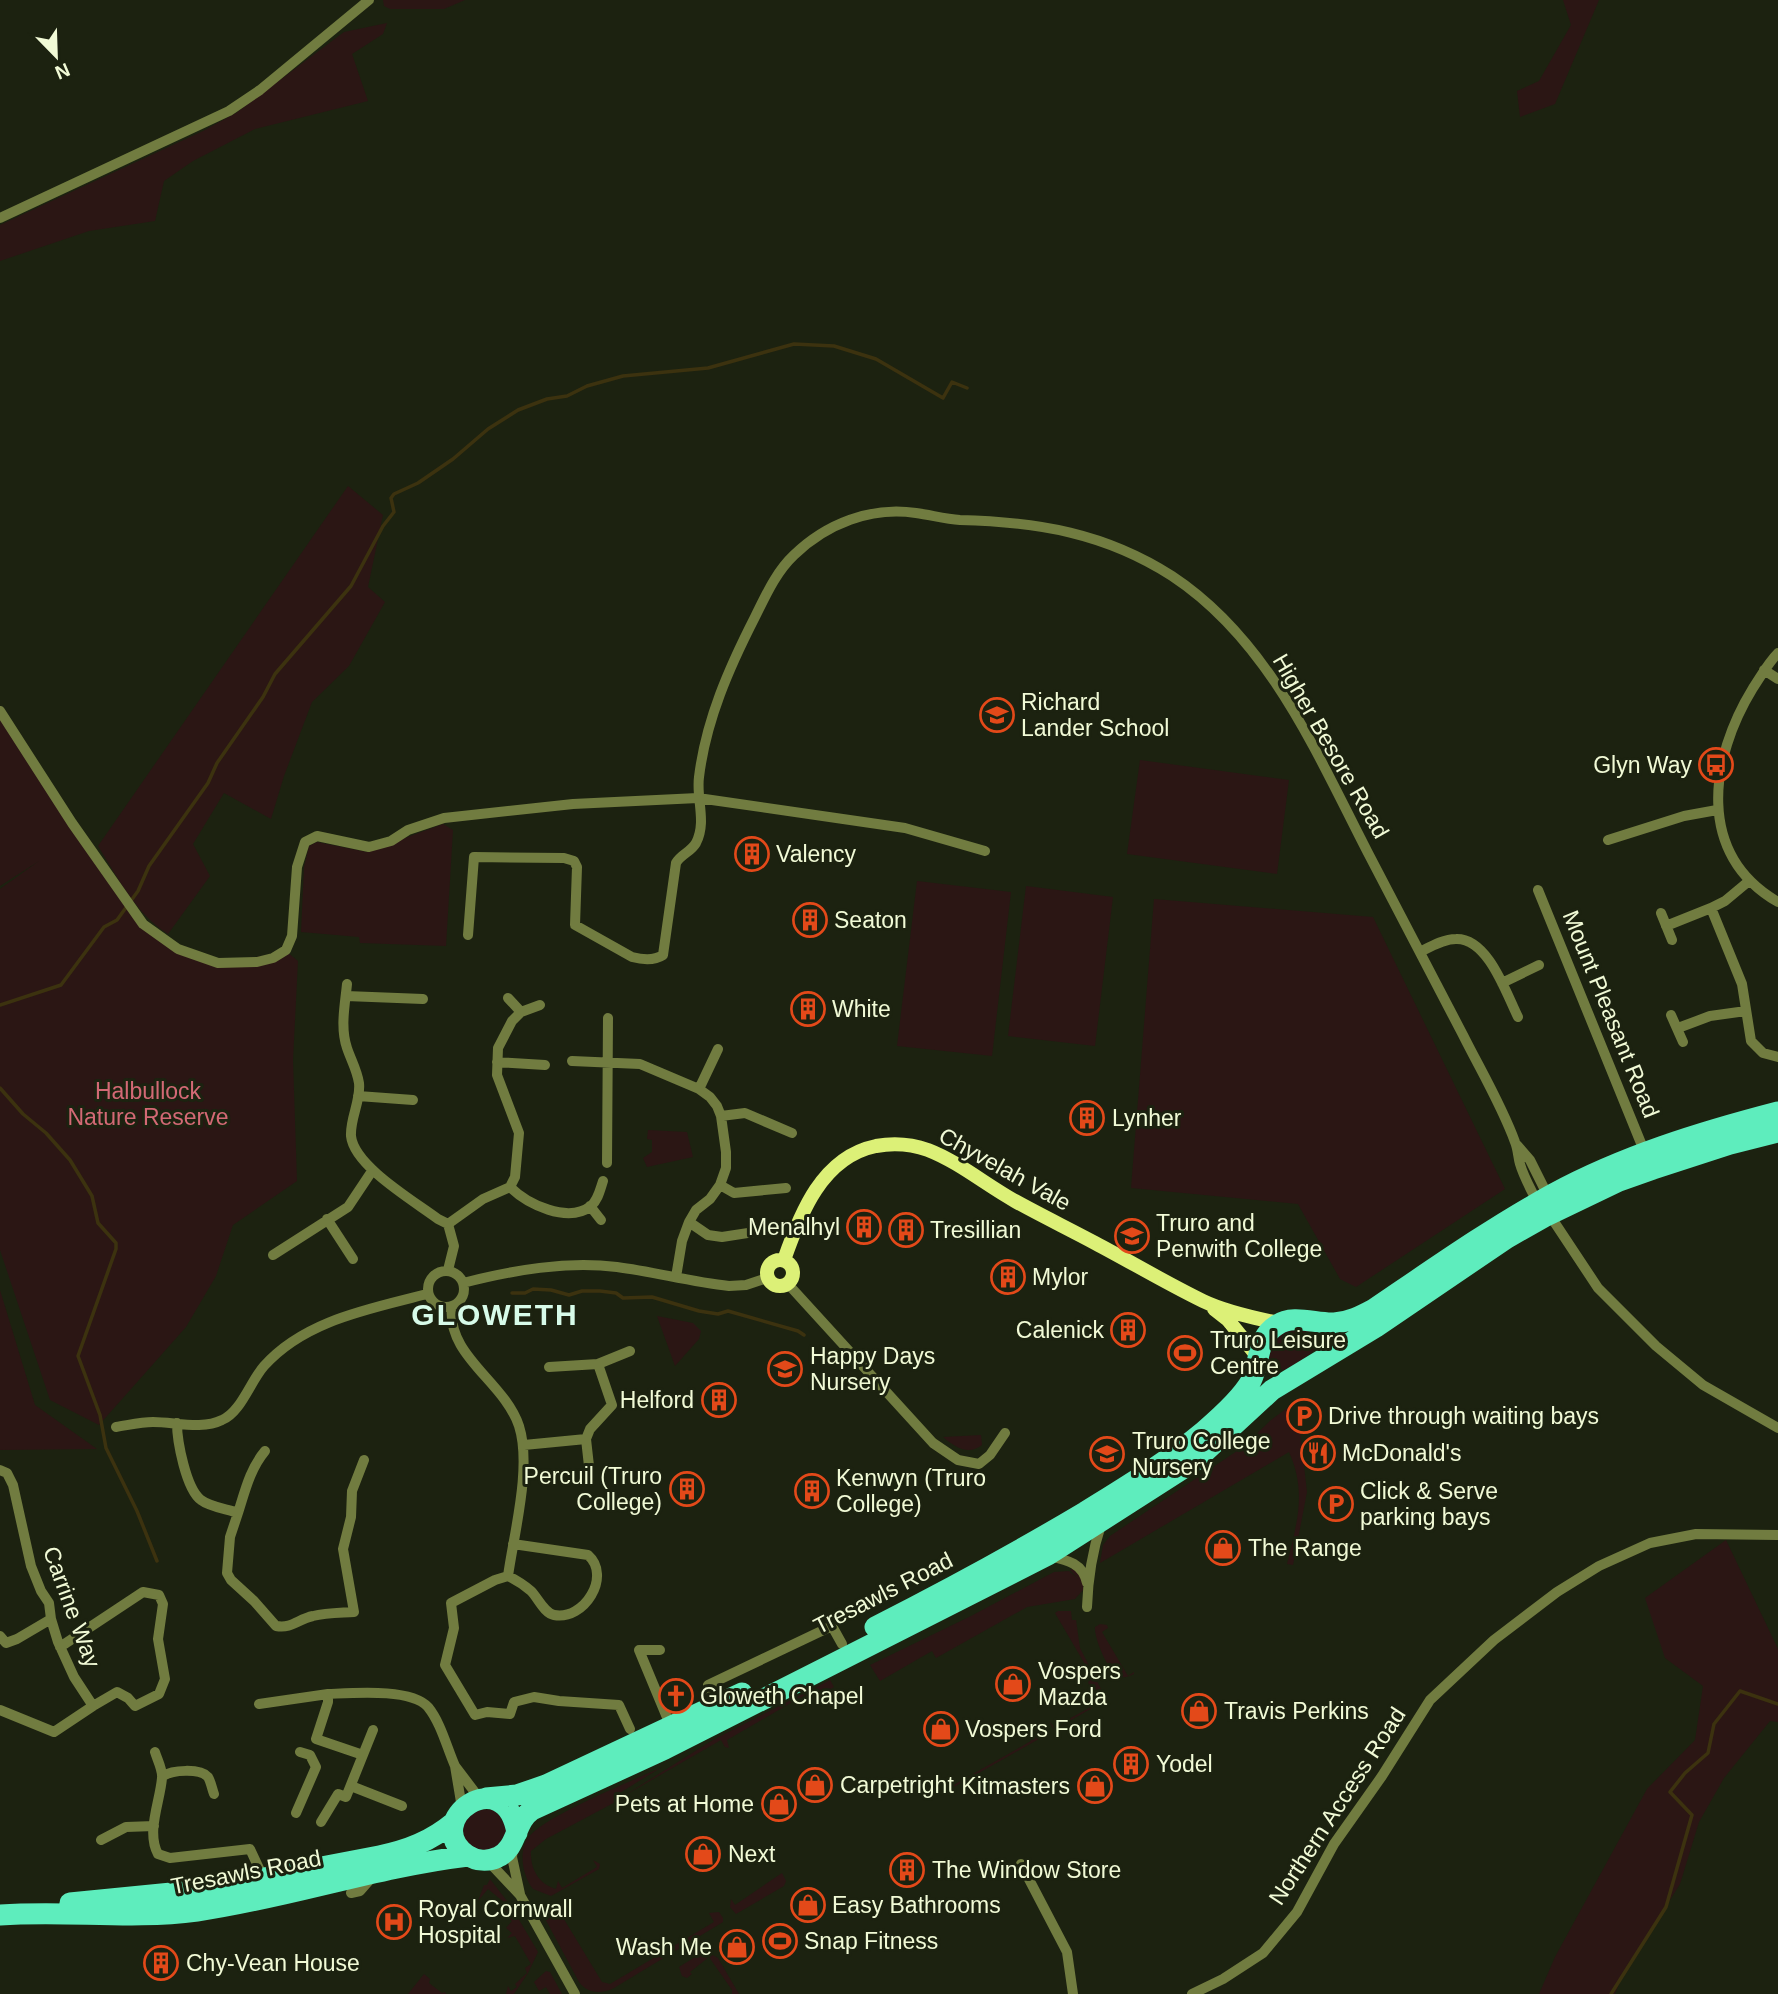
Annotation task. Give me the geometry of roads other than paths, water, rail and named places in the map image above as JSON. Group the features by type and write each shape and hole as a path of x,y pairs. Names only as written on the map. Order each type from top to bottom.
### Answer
{"highway":[{"path":"1733,1124 1778,1104"},
{"path":"1778,1112 1645,1153 1547,1209 1306,1371 1286,1380 1270,1371 1258,1358 1265,1335 1279,1323 1288,1320 1336,1323 1359,1317 1498,1225 1547,1209 1670,1163 1778,1132"},
{"path":"1301,1321 1320,1335 1324,1348 1321,1359"},
{"name":"Tresawls Road","path":"30,1913 65,1903 202,1890 406,1850 441,1833 470,1807 546,1785 717,1705 837,1635 992,1566 1150,1471 1198,1436 1225,1411 1250,1382 1258,1358"},
{"name":"Tresawls Road","path":"1,1910 119,1916 196,1911 430,1861 500,1857 531,1810 664,1749 1048,1556 1205,1454 1264,1395 1286,1380"},
{"path":"478,1858 456,1843 470,1807 494,1800 510,1812 515,1837"}],"street":[{"path":"0,218 229,111 260,90 369,0"},
{"name":"Higher Besore Road","path":"468,935 474,857 564,858 573,861 577,867 575,925 632,957 658,958 663,955 676,863 680,855 691,849 698,840 702,814 697,789 703,753 722,686 737,651 778,574 810,541 856,518 891,512 916,513 955,520 1009,521 1052,528 1110,544 1156,566 1198,596 1242,638 1271,676 1297,719 1420,952 1516,1143 1520,1166 1598,1288 1656,1346 1703,1385 1778,1428"},
{"path":"1778,653 1764,670 1741,709 1729,738 1717,782 1717,810 1734,860 1749,881 1778,902"},
{"path":"1764,670 1778,679"},
{"path":"0,712 126,901 150,931 178,949 218,963 257,962 273,958 286,950 292,936 297,867 305,842 317,836 369,846 391,841 408,830 444,818 573,804 698,798 905,828 985,851"},
{"path":"1608,840 1717,810"},
{"path":"1628,820 1632,833"},
{"path":"1666,926 1725,901 1749,881"},
{"name":"Mount Pleasant Road","path":"1538,890 1645,1153"},
{"path":"1711,908 1742,984 1751,1041 1763,1053 1778,1057"},
{"path":"1661,914 1672,940"},
{"path":"1420,952 1448,940 1471,942 1483,951 1518,1017"},
{"path":"1502,983 1539,964"},
{"path":"347,984 343,1028 359,1086 351,1138 360,1159 372,1171 438,1219 449,1224"},
{"path":"346,996 423,999"},
{"path":"508,998 521,1012"},
{"path":"449,1224 483,1199 510,1187 518,1162 519,1133 500,1089 497,1062 502,1036 521,1012 540,1005"},
{"path":"1678,1028 1710,1016 1746,1011"},
{"path":"1671,1015 1683,1042"},
{"path":"608,1018 607,1159 620,1159"},
{"path":"699,1089 718,1049"},
{"path":"572,1061 640,1064 699,1089 710,1097 721,1116 726,1168 720,1185 710,1199 696,1210 689,1222 681,1241 676,1277"},
{"path":"497,1062 545,1065"},
{"path":"358,1096 413,1100"},
{"path":"721,1116 745,1113 792,1133"},
{"name":"Chyvelah Vale","path":"767,1278 769,1265 783,1260 801,1217 830,1170 849,1157 889,1144 929,1151 948,1160 1021,1204 1206,1302 1279,1323"},
{"path":"273,1255 348,1206 365,1185 372,1171"},
{"path":"510,1187 531,1202 552,1211 567,1212 590,1206 598,1196 603,1181"},
{"path":"720,1185 734,1193 786,1188"},
{"path":"590,1206 601,1220"},
{"path":"327,1219 353,1259"},
{"path":"689,1222 708,1235 722,1237 766,1230"},
{"path":"448,1270 454,1246 449,1224"},
{"path":"463,1283 522,1270 571,1265 618,1267 729,1286 746,1285 767,1278 778,1287 788,1284 793,1273 790,1265 783,1260"},
{"path":"452,1306 436,1305 427,1294 427,1286 432,1276 448,1270 457,1275 463,1283 463,1294 452,1306 451,1314 462,1349 507,1399 524,1445 523,1478 508,1576"},
{"path":"788,1284 912,1422 943,1451 958,1460 978,1465 990,1455 1005,1433"},
{"path":"116,1427 138,1423 212,1423 224,1420 264,1367 283,1348 308,1331 427,1294"},
{"name":"Chyvelah Vale","path":"1206,1302 1228,1320 1258,1358"},
{"path":"549,1367 598,1364 630,1351"},
{"path":"590,1475 586,1439 590,1429 612,1405 598,1364"},
{"path":"177,1423 178,1448 195,1493 202,1501 238,1513"},
{"path":"524,1445 586,1439"},
{"path":"265,1451 250,1475 230,1537 227,1573 230,1580 254,1601 276,1626 291,1627 304,1618 315,1615 354,1612"},
{"path":"355,1625 343,1549 351,1517 352,1491 364,1460"},
{"name":"Carrine Way","path":"0,1470 7,1474 13,1485 31,1566 49,1603 60,1647 74,1678 93,1706 117,1692 135,1706 159,1694 165,1679 158,1639 163,1604 159,1595 143,1592 60,1647"},
{"path":"1087,1607 1095,1543 1102,1523"},
{"name":"Northern Access Road","path":"1192,1994 1223,1979 1263,1953 1297,1912 1334,1844 1382,1776 1430,1700 1494,1640 1557,1592 1600,1566 1650,1543 1696,1534 1778,1535"},
{"path":"508,1576 531,1591 549,1613 557,1616 582,1606 598,1582 598,1570 588,1555 513,1544"},
{"path":"1048,1556 1076,1564 1084,1572 1088,1585"},
{"path":"508,1576 451,1603 454,1629 445,1665 475,1715 487,1712 510,1714 514,1702 534,1697 573,1703 619,1705"},
{"path":"0,1636 6,1643 51,1619"},
{"path":"837,1635 844,1620"},
{"path":"626,1650 660,1650"},
{"path":"639,1650 671,1727"},
{"path":"296,1813 316,1767 305,1754 316,1739 328,1694"},
{"path":"259,1704 328,1694 399,1695 415,1698 426,1706 435,1718 470,1807"},
{"path":"619,1705 625,1694"},
{"path":"619,1705 630,1729"},
{"path":"0,1710 54,1732 93,1706"},
{"path":"321,1822 338,1794 346,1797 373,1730"},
{"path":"316,1739 363,1755"},
{"path":"155,1752 163,1776 154,1826 153,1845 158,1854 170,1858 250,1849 264,1879"},
{"path":"455,1766 470,1807"},
{"path":"163,1776 168,1773 202,1772 207,1776 214,1794"},
{"path":"351,1786 402,1806"},
{"path":"101,1840 126,1827 154,1826"},
{"path":"515,1837 512,1857 520,1895 575,1994"},
{"path":"478,1858 520,1895"},
{"path":"1021,1864 1068,1952 1073,1994"},
{"path":"351,1893 360,1891 376,1872"}],"waterway":[{"path":"0,1005 61,985 104,927 117,920 138,891 149,866 208,783 217,763 263,697 275,674 351,586 383,526 394,512 391,498 394,494 418,483 453,459 488,429 518,410 547,399 567,396 587,386 623,376 708,368 794,344 834,346 876,359 943,398 952,382 967,388"},
{"path":"0,1088 70,1160 92,1196 98,1223 116,1243 78,1356 100,1415 106,1448 137,1511 157,1561"},
{"path":"512,1293 525,1293 533,1289 569,1295 582,1291 600,1291 616,1293 623,1298 652,1297 699,1311 718,1314 728,1311 804,1335"},
{"path":"1611,1994 1666,1907 1692,1815 1670,1792 1685,1773 1708,1753 1714,1724 1740,1691 1778,1704"}],"place":[{"name":"Richard Lander School","path":"997,715"},
{"name":"Glyn Way","path":"1716,765"},
{"name":"Valency","path":"752,854"},
{"name":"Seaton","path":"810,920"},
{"name":"White","path":"808,1009"},
{"name":"Lynher","path":"1087,1118"},
{"name":"Menalhyl","path":"864,1227"},
{"name":"Tresillian","path":"906,1230"},
{"name":"Truro and Penwith College","path":"1132,1236"},
{"name":"Mylor","path":"1008,1277"},
{"name":"Calenick","path":"1128,1330"},
{"name":"Truro Leisure Centre","path":"1185,1353"},
{"name":"Happy Days Nursery","path":"785,1369"},
{"name":"Helford","path":"719,1400"},
{"name":"Drive through waiting bays","path":"1304,1416"},
{"name":"McDonald's","path":"1318,1453"},
{"name":"Truro College Nursery","path":"1107,1454"},
{"name":"Percuil (Truro College)","path":"687,1489"},
{"name":"Kenwyn (Truro College)","path":"812,1491"},
{"name":"Click & Serve parking bays","path":"1336,1504"},
{"name":"The Range","path":"1223,1548"},
{"name":"Vospers Mazda","path":"1013,1684"},
{"name":"Gloweth Chapel","path":"676,1696"},
{"name":"Travis Perkins","path":"1199,1711"},
{"name":"Vospers Ford","path":"941,1729"},
{"name":"Yodel","path":"1131,1764"},
{"name":"Carpetright","path":"815,1785"},
{"name":"Kitmasters","path":"1095,1786"},
{"name":"Pets at Home","path":"779,1804"},
{"name":"Next","path":"703,1854"},
{"name":"The Window Store","path":"907,1870"},
{"name":"Easy Bathrooms","path":"808,1905"},
{"name":"Royal Cornwall Hospital","path":"394,1922"},
{"name":"Snap Fitness","path":"780,1941"},
{"name":"Wash Me","path":"737,1947"},
{"name":"Chy-Vean House","path":"161,1963"}],"district":[{"name":"GLOWETH","path":"495,1314"}],"park label":[{"name":"Halbullock Nature Reserve","path":"148,1104"}]}
